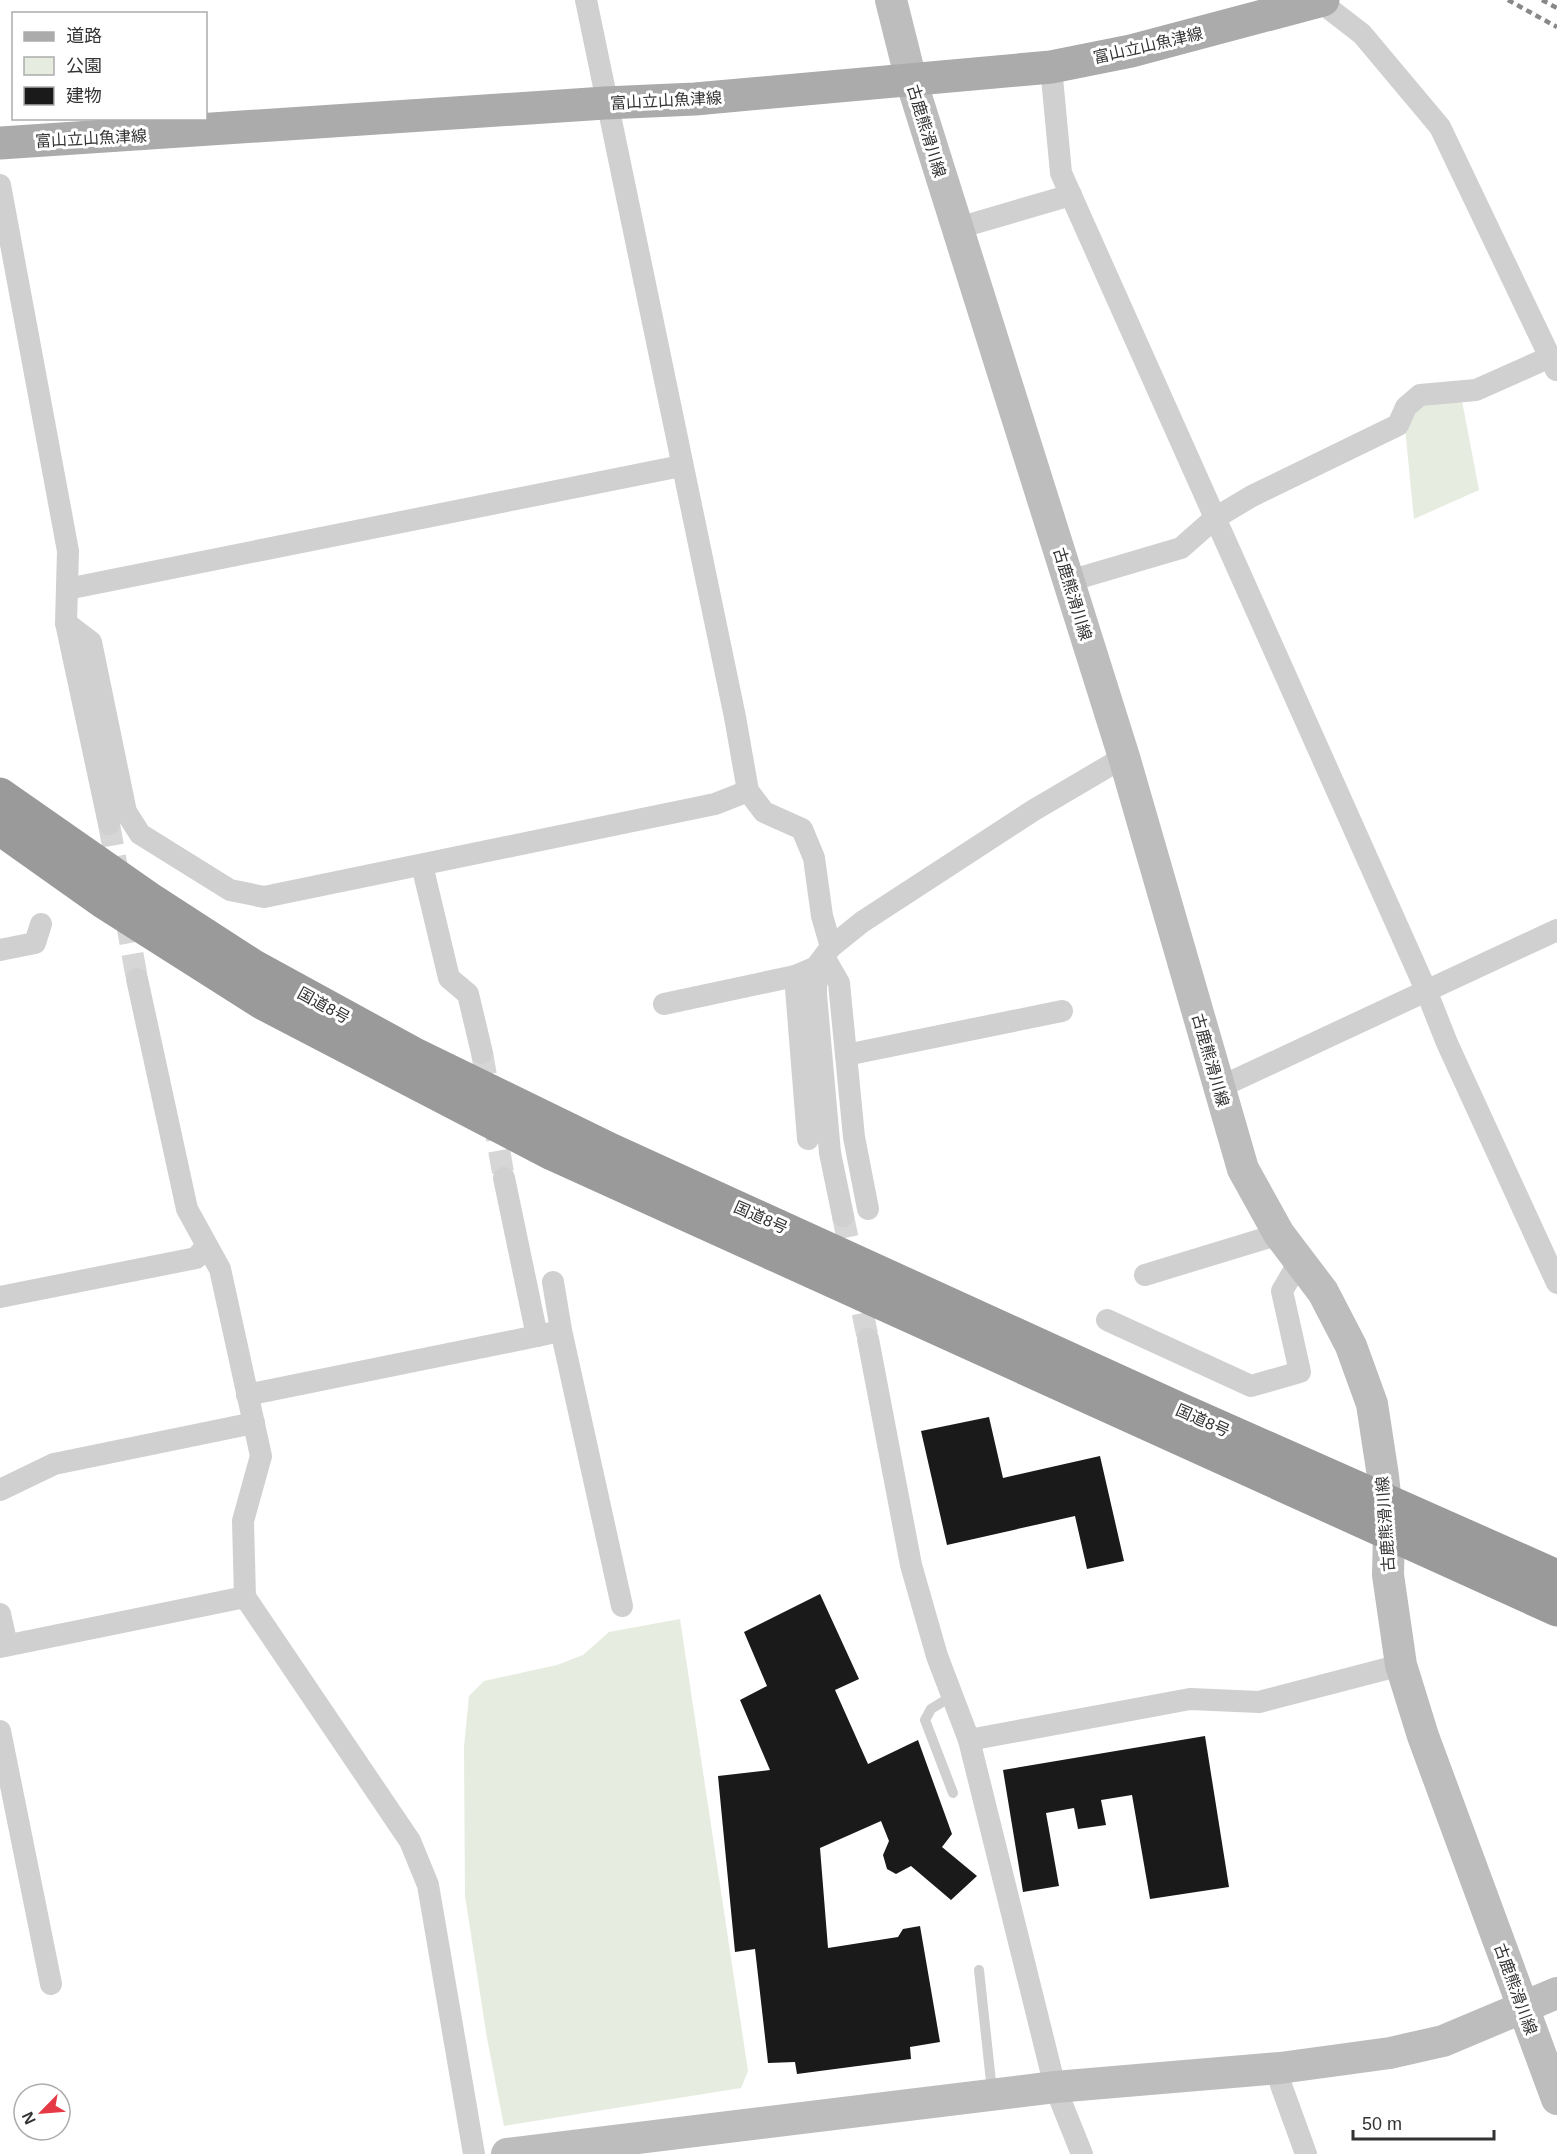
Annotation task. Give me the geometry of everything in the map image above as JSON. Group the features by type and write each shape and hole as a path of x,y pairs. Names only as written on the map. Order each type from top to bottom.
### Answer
{"highway":[{"name":"国道8号","path":"0,794 149,898 254,966 413,1053 612,1150 1296,1462 1385,1498 1557,1576"},
{"name":"国道8号","path":"0,829 103,902 261,1003 464,1110 584,1169 1557,1610"}],"main road":[{"name":"古鹿熊滑川線","path":"891,0 911,80 1124,757 1243,1169 1278,1234 1323,1292 1358,1365 1372,1404 1389,1532 1388,1575 1401,1665 1423,1736 1557,2099"},
{"name":"富山立山魚津線","path":"0,143 695,99 1051,67 1131,51 1320,0"},
{"path":"507,2154 1055,2087 1280,2068 1390,2053 1443,2041 1557,1993"}],"street":[{"path":"586,0 605,103 735,717 748,791 764,812 801,829 814,858 822,916 824,957 816,995 830,1153 843,1216"},
{"path":"1069,581 1181,548 1215,518 1252,496 1398,425 1406,407 1419,395 1476,390 1554,364 1440,127 1362,34 1320,0"},
{"path":"1051,67 1061,173 1426,990 1447,1043 1557,1283"},
{"path":"0,185 68,551 66,623 109,824"},
{"path":"958,228 1071,195"},
{"path":"67,589 681,466"},
{"path":"66,623 91,642 126,812 140,834 230,890 264,897 715,804 748,791"},
{"path":"664,1004 795,976 824,957 862,922 1015,822 1124,757"},
{"path":"422,865 449,978 468,994 482,1053"},
{"path":"0,950 35,943 41,924"},
{"path":"1218,1088 1557,930"},
{"path":"824,957 839,982 854,1137 868,1209"},
{"path":"795,976 808,1139"},
{"path":"137,979 187,1209 220,1269 261,1456 243,1521 244,1597 410,1841 428,1885 474,2154"},
{"path":"846,1055 1062,1011"},
{"path":"504,1178 537,1336"},
{"path":"1146,1275 1278,1234"},
{"path":"0,1297 196,1258 206,1247"},
{"path":"1107,1320 1251,1386 1300,1372 1282,1291 1299,1262"},
{"path":"553,1282 561,1330 622,1606"},
{"path":"247,1395 561,1330"},
{"path":"868,1339 911,1565 937,1656 969,1740 1055,2087 1082,2154"},
{"path":"0,1490 54,1464 254,1423"},
{"path":"0,1614 4,1646 244,1597"},
{"path":"969,1740 1190,1699 1259,1702 1401,1665"},
{"path":"0,1731 51,1984"},
{"path":"1280,2068 1281,2085 1306,2154"}],"lane":[{"path":"952,1696 932,1709 925,1720 953,1793"},
{"path":"979,1970 992,2095"}],"green space":[{"path":"1462,401 1479,490 1414,519 1405,428 1409,411 1430,402"},
{"path":"680,1619 748,2071 741,2088 504,2126 487,2038 465,1896 464,1747 469,1696 484,1681 557,1665 583,1655 609,1632"}],"building":[{"path":"989,1417 1003,1478 1100,1456 1124,1561 1087,1569 1075,1516 947,1545 921,1431"},
{"path":"820,1594 859,1679 835,1690 868,1764 918,1740 952,1834 942,1847 977,1876 951,1900 911,1866 896,1874 887,1869 883,1855 889,1841 881,1821 820,1848 828,1948 898,1937 903,1929 920,1926 940,2042 910,2047 911,2059 797,2074 795,2062 768,2063 755,1949 735,1952 718,1776 770,1770 740,1700 767,1686 744,1632"},
{"path":"1205,1736 1229,1887 1150,1899 1132,1795 1101,1800 1106,1825 1078,1829 1074,1808 1046,1813 1059,1886 1023,1892 1003,1770"}],"tunnel":[{"path":"109,824 137,979"},
{"path":"482,1053 504,1178"},
{"path":"843,1216 868,1339"}],"railway":[{"path":"1508,0 1557,27"},
{"path":"1542,0 1557,8"}]}
